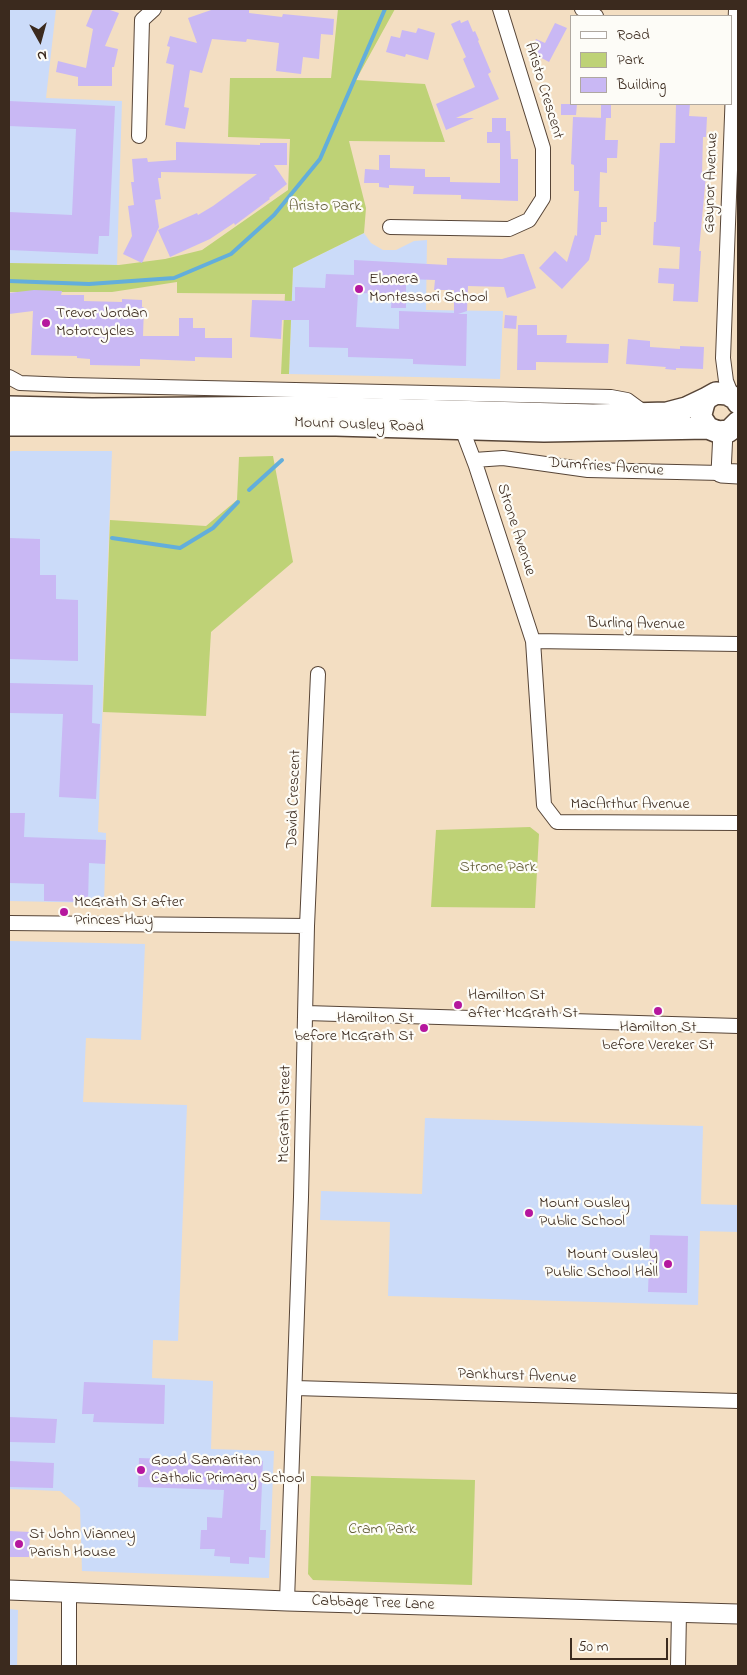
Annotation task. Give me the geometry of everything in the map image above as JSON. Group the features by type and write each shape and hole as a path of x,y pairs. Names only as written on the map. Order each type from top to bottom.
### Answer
{"main road":[{"name":"Mount Ousley Road","path":"9,407 92,409 308,407 593,415 646,414 676,411 727,399"},
{"path":"727,399 702,408 701,414 702,419 729,427 730,473"},
{"name":"Mount Ousley Road","path":"9,425 336,425 462,430 591,431 729,427"},
{"name":"Cabbage Tree Lane","path":"9,1590 287,1601 738,1614"}],"street":[{"path":"139,136 142,20 154,9"},
{"name":"Aristo Crescent","path":"390,227 509,229 529,220 543,198 544,148 500,9"},
{"path":"582,9 594,15"},
{"name":"Gaynor Avenue","path":"732,71 736,9"},
{"name":"Gaynor Avenue","path":"727,399 718,381 723,358 731,105"},
{"path":"9,376 16,381 28,384 613,397 632,402 646,414"},
{"path":"92,409 100,397 114,386"},
{"name":"Strone Avenue","path":"462,430 474,460 533,642"},
{"name":"Dumfries Avenue","path":"474,460 503,458 588,470 730,473"},
{"name":"Burling Avenue","path":"533,642 738,644"},
{"name":"MacArthur Avenue","path":"533,642 544,805 556,822 738,823"},
{"name":"David Crescent","path":"308,926 318,674"},
{"path":"9,923 308,926"},
{"name":"McGrath Street","path":"287,1601 308,926"},
{"path":"306,1013 738,1026"},
{"name":"Pankhurst Avenue","path":"294,1388 738,1401"},
{"path":"69,1593 69,1666"},
{"path":"678,1666 679,1612"}],"shaded area":[{"path":"9,9 56,9 46,98 122,101 117,265 9,263"},
{"name":"Elonera Montessori School","path":"364,233 371,243 383,250 396,250 414,241 427,240 426,310 503,311 500,379 289,374 293,268"},
{"path":"112,451 98,832 106,833 104,903 9,901 9,452"},
{"path":"9,941 145,944 141,1040 86,1038 83,1102 187,1105 178,1341 153,1340 152,1378 213,1381 211,1449 274,1451 269,1578 82,1571 80,1508 60,1491 9,1489"},
{"name":"Mount Ousley Public School","path":"425,1118 703,1126 701,1204 738,1205 738,1232 700,1231 698,1305 388,1296 390,1222 320,1220 321,1191 422,1194"},
{"path":"9,1609 18,1610 17,1666 9,1666"}],"green space":[{"name":"Aristo Park","path":"338,9 395,9 356,80 425,84 445,142 349,141 366,208 364,233 293,268 289,374 281,374 285,294 177,293 177,282 112,292 9,292 9,263 119,265 165,259 202,250 288,190 290,139 228,137 230,78 331,78"},
{"path":"273,456 293,562 211,632 206,716 103,712 110,520 206,526 237,500 239,457"},
{"name":"Strone Park","path":"530,827 539,834 535,908 431,907 436,830"},
{"name":"Cram Park","path":"311,1476 475,1480 472,1585 313,1580 308,1574"}],"building":[{"path":"93,9 107,9 119,13 105,46 118,49 114,67 112,67 112,86 78,86 78,77 56,72 58,61 86,68 93,29 86,26"},
{"path":"214,9 249,10 249,13 282,17 283,14 334,19 333,35 321,34 319,59 303,57 301,74 276,71 279,43 247,39 246,42 212,39 202,73 190,70 184,107 189,108 185,129 165,125 174,65 166,63 170,47 167,46 170,36 197,43 188,18"},
{"path":"460,20 461,23 468,20 473,32 475,31 491,72 488,74 499,99 456,118 474,118 446,130 436,104 475,87 463,59 466,57 451,24"},
{"path":"555,23 567,28 549,62 536,55 537,52 531,49 536,39 545,43"},
{"path":"418,28 435,33 428,60 406,54 405,57 386,52 391,36 400,38 402,30 416,33"},
{"path":"9,101 115,106 109,236 99,236 98,254 9,250 9,212 72,215 76,129 9,126"},
{"path":"561,104 577,105 576,115 561,115"},
{"path":"601,105 611,105 611,118 601,118"},
{"path":"676,105 690,105 689,116 707,117 706,137 703,137 702,175 706,175 699,251 701,251 698,302 673,301 674,284 658,283 659,268 679,269 680,247 653,245 660,143 675,143"},
{"path":"573,117 606,118 605,140 618,140 617,158 607,158 607,173 600,172 599,207 607,207 607,222 601,222 601,235 595,235 589,260 562,289 539,268 555,251 567,262 575,235 577,236 579,191 574,191 574,165 571,164"},
{"path":"492,118 506,118 506,131 510,131 511,159 518,159 518,201 461,199 461,195 413,194 414,186 389,185 389,188 379,187 379,183 364,183 365,169 379,170 379,155 390,155 390,168 425,169 425,177 450,177 450,182 500,183 500,143 487,143 487,132 492,132"},
{"path":"176,142 260,145 260,143 287,143 287,165 274,165 287,184 235,225 234,223 210,239 170,257 158,230 197,213 198,215 257,174 161,172 161,178 158,178 161,199 155,200 159,227 142,263 123,254 132,236 128,206 134,205 131,182 134,182 132,159 147,158 148,162 176,160"},
{"path":"524,254 536,288 507,298 504,287 468,286 467,311 458,314 467,314 466,366 413,364 413,359 348,357 348,348 309,347 309,320 282,320 281,339 250,337 252,300 295,301 295,287 325,288 326,274 354,275 354,260 447,265 447,258 502,259","holes":["406,279 435,280 434,290 454,290 454,313 399,311 399,329 356,327 358,293 392,294 391,308 406,308"]},
{"path":"34,290 62,291 61,295 84,295 84,301 122,302 122,299 142,300 142,307 144,307 143,336 179,336 179,318 193,318 193,328 205,328 205,338 232,338 232,358 195,357 195,361 140,359 140,366 90,365 90,359 77,358 77,356 31,355 33,311 9,314 9,293"},
{"path":"505,315 517,316 516,329 504,328"},
{"path":"518,325 537,325 537,335 567,335 566,343 609,344 608,363 536,362 536,370 517,370"},
{"path":"628,339 650,341 650,347 680,349 680,346 704,347 703,369 676,368 676,370 665,369 666,367 626,364"},
{"path":"9,538 40,539 40,575 56,575 56,599 78,600 78,661 9,659"},
{"path":"9,683 93,685 92,723 100,724 96,799 59,797 63,714 9,713"},
{"path":"9,813 25,813 24,837 106,840 105,864 89,863 88,902 44,901 44,884 9,883"},
{"name":"Mount Ousley Public School Hall","path":"650,1235 688,1236 687,1293 648,1292"},
{"path":"84,1382 165,1385 164,1424 93,1422 94,1414 82,1414"},
{"path":"9,1417 57,1419 55,1443 9,1442"},
{"path":"139,1458 263,1461 260,1530 266,1530 265,1558 249,1557 249,1564 230,1563 230,1557 214,1556 215,1549 200,1549 201,1530 207,1530 207,1517 222,1518 224,1490 138,1487"},
{"path":"9,1461 54,1463 53,1488 9,1487"},
{"name":"St John Vianney Parish House","path":"9,1531 30,1532 29,1557 9,1557"}],"waterway":[{"path":"9,281 89,284 174,278 231,254 274,215 320,159 385,9"},
{"path":"249,490 282,460"},
{"path":"112,538 180,548 213,528 238,502"}],"place":[{"name":"Elonera Montessori School","path":"359,289"},
{"name":"Trevor Jordan Motorcycles","path":"46,323"},
{"name":"McGrath St after Princes Hwy","path":"64,912"},
{"name":"Hamilton St after McGrath St","path":"458,1005"},
{"name":"Hamilton St before Vereker St","path":"658,1011"},
{"name":"Hamilton St before McGrath St","path":"424,1028"},
{"name":"Mount Ousley Public School","path":"529,1213"},
{"name":"Mount Ousley Public School Hall","path":"668,1264"},
{"name":"Good Samaritan Catholic Primary School","path":"141,1470"},
{"name":"St John Vianney Parish House","path":"19,1544"}]}
